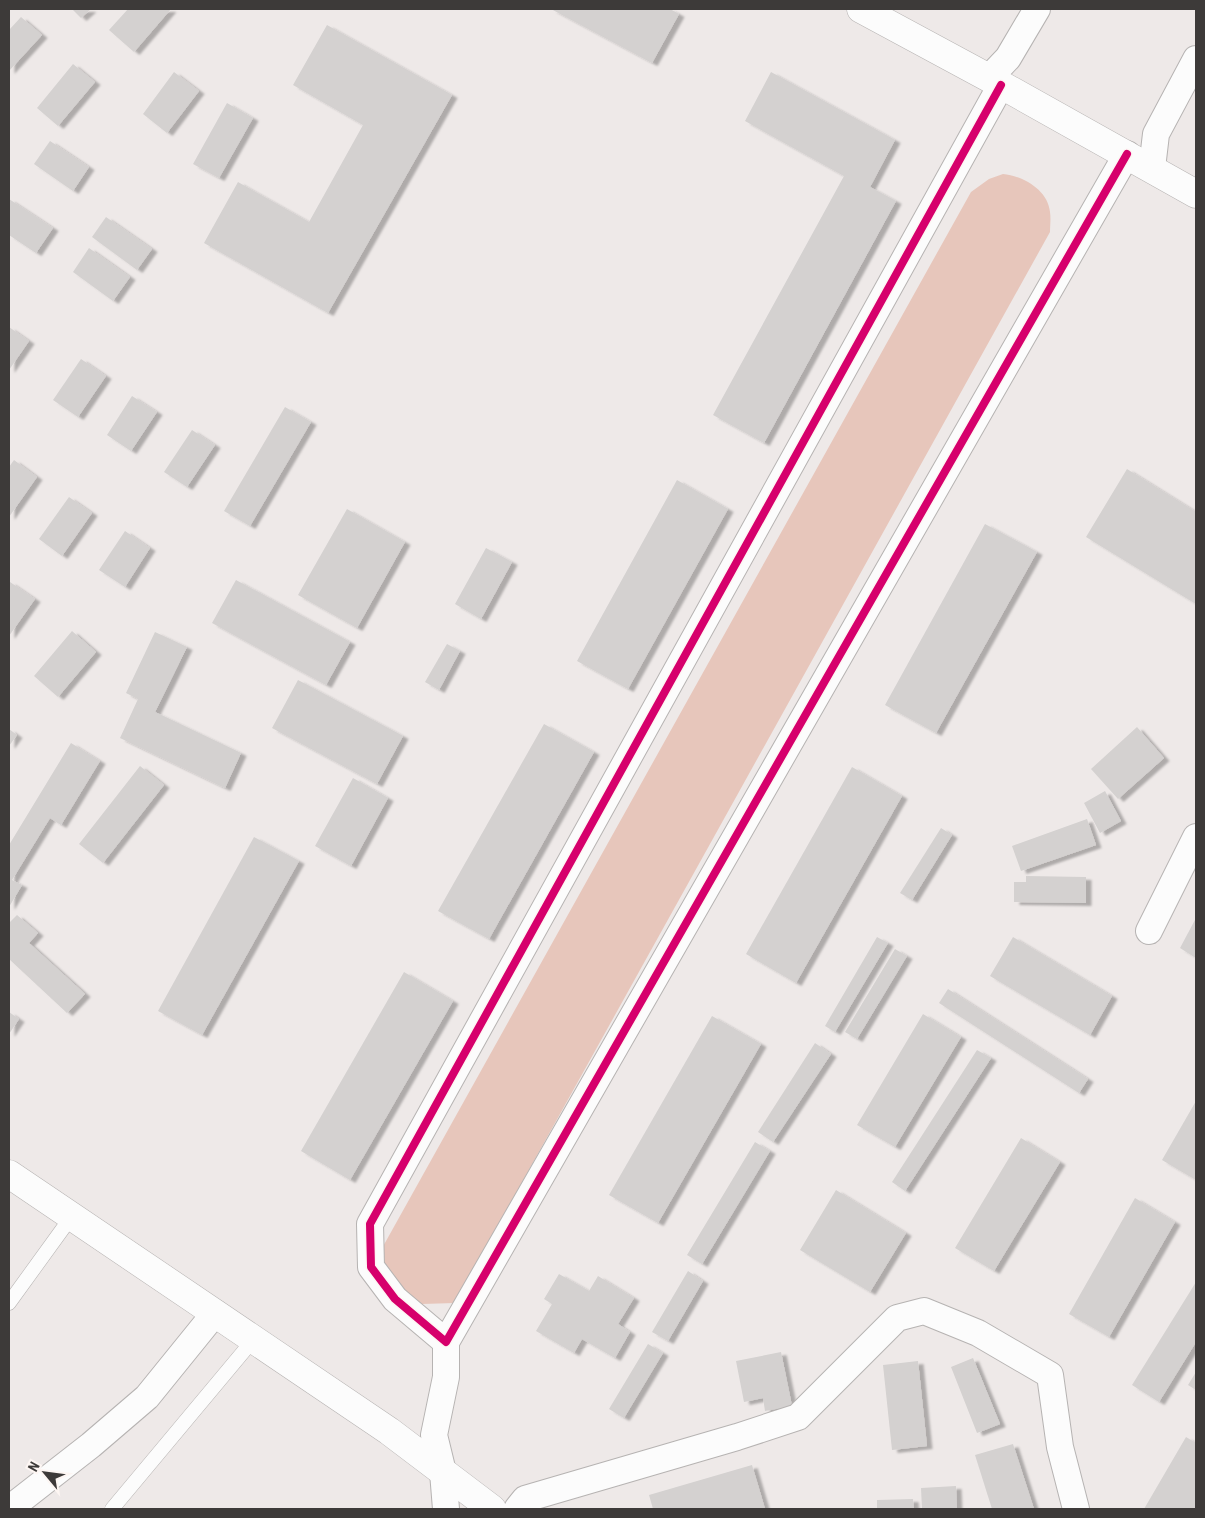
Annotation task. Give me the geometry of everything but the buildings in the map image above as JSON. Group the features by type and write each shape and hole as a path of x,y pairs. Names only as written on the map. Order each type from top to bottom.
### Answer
{"street":[{"path":"861,9 1127,154 1196,194"},
{"path":"446,1342 395,1299 371,1267 370,1224 1008,58 1037,9"},
{"path":"1152,168 1156,134 1196,60"},
{"path":"446,1509 443,1472 434,1435 446,1377 446,1342 1127,154"},
{"path":"1149,931 1196,837"},
{"path":"9,1174 389,1431 492,1509"},
{"path":"517,1509 525,1499 737,1437 798,1417 897,1318 924,1311 978,1332 1050,1376 1060,1447 1076,1509"},
{"path":"9,1509 91,1445 147,1397 215,1313"}],"lane":[{"path":"9,1303 72,1216"},
{"path":"112,1509 254,1339"}],"shaded area":[{"path":"1003,174 1026,181 1045,197 1050,212 1050,232 455,1303 422,1304 400,1294 384,1268 381,1250 971,192 989,179"}],"cycle path":[{"path":"1001,85 370,1224 371,1267 395,1299 446,1342 1127,154"}]}
